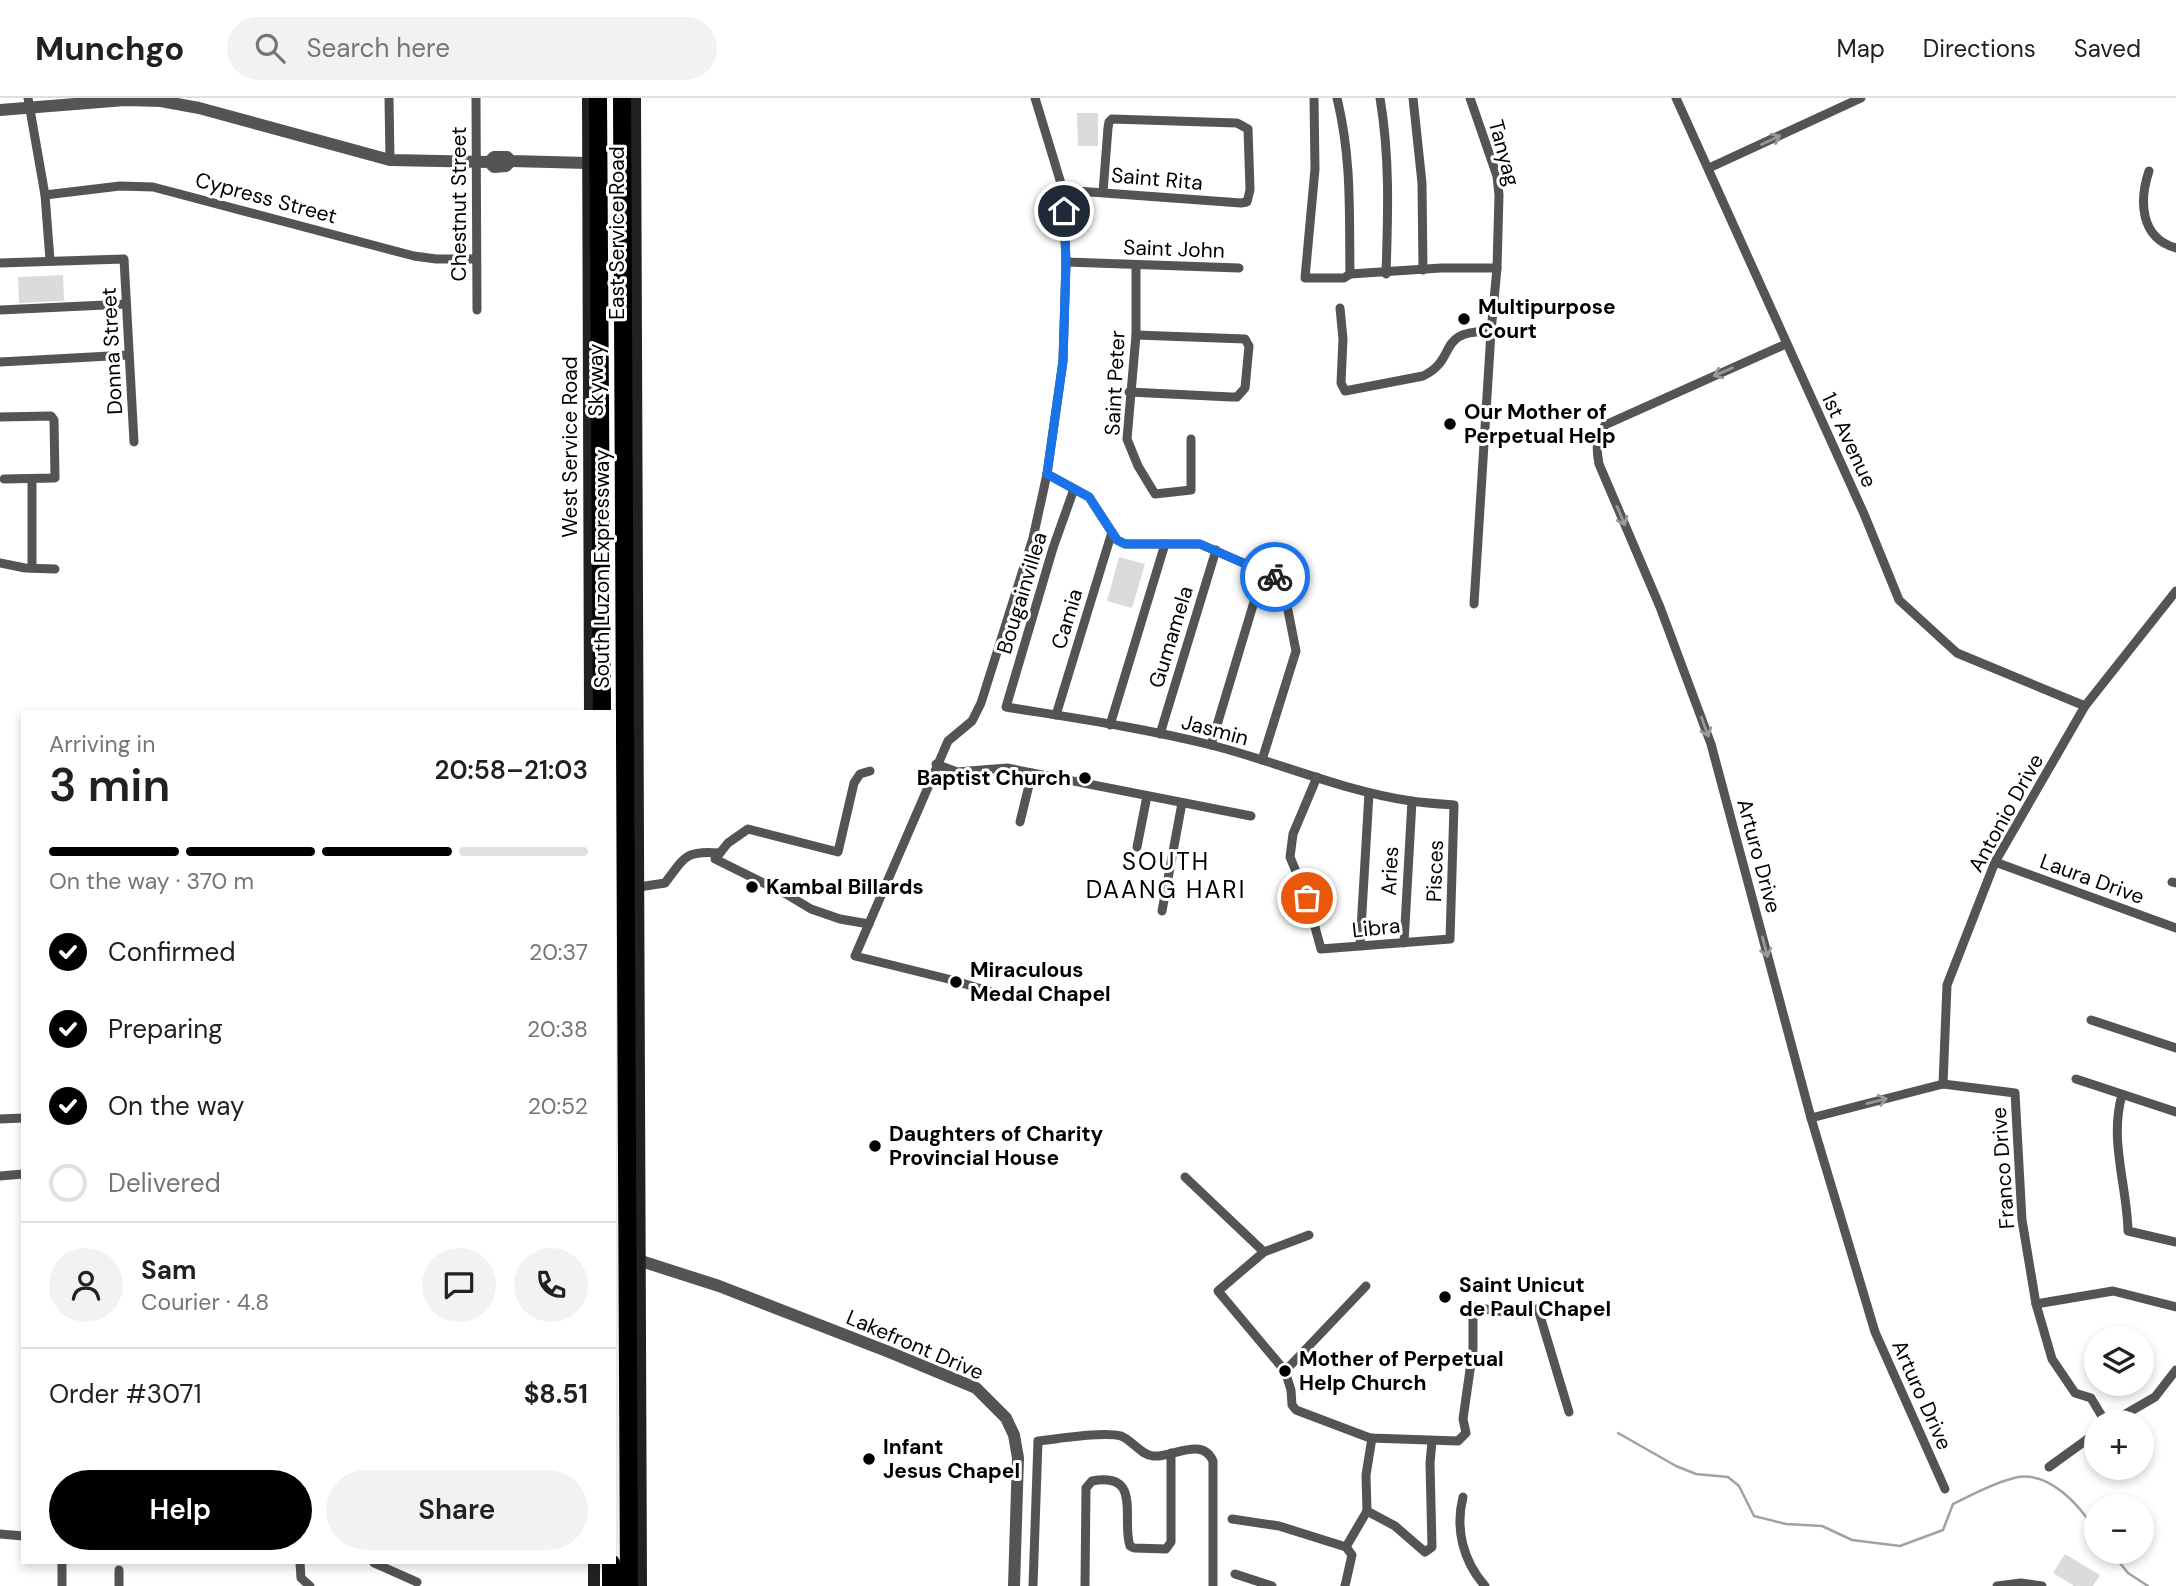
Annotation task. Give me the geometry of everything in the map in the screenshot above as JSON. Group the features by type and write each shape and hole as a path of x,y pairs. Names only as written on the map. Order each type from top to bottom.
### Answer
{"highway":[{"name":"South Luzon Expressway","path":"598,98 601,710"},
{"name":"Skyway","path":"606,98 608,710"},
{"name":"South Luzon Expressway","path":"620,98 629,1586"},
{"name":"Skyway","path":"620,98 623,1586"},
{"path":"604,1564 604,1586"},
{"path":"611,1564 611,1586"}],"main road":[{"name":"West Service Road","path":"588,98 590,710"},
{"name":"East Service Road","path":"635,98 641,1586"},
{"path":"594,1564 594,1586"}],"street":[{"path":"389,98 390,160"},
{"name":"Chestnut Street","path":"476,98 477,310"},
{"path":"1008,997 855,956 936,764 948,741 972,721 981,703 1022,580 1047,474 1063,361 1066,262 1063,190 1035,98"},
{"path":"1314,98 1315,169 1305,278 1344,278 1350,274 1386,274 1498,264"},
{"path":"1337,98 1349,159 1350,274"},
{"path":"1380,98 1387,137 1389,177 1386,274"},
{"path":"1413,98 1422,183 1423,270"},
{"name":"Tanyag","path":"1471,98 1497,176 1498,264 1491,332 1474,604"},
{"name":"1st Avenue","path":"1676,98 1859,501 1899,600 1958,653 2085,706"},
{"path":"1709,168 1861,98"},
{"path":"0,110 29,103 161,101 199,108 390,160 489,162 494,157 507,157 511,161 588,163"},
{"path":"0,263 50,260 45,195 29,103"},
{"name":"Saint Rita","path":"1063,190 1247,202 1250,190 1248,129 1242,124 1118,117 1112,119 1108,128 1103,192"},
{"path":"2149,171 2144,184 2143,199 2150,232 2166,245 2176,248"},
{"name":"Cypress Street","path":"45,195 120,186 153,187 414,256 476,259"},
{"name":"Donna Street","path":"50,260 124,259 134,442"},
{"name":"Saint John","path":"1066,262 1239,268"},
{"name":"Saint Peter","path":"1136,265 1136,335 1127,439 1138,466 1155,494 1191,490 1191,439"},
{"path":"0,310 126,304"},
{"path":"1340,308 1343,339 1341,383 1345,391 1423,376 1439,364 1454,338 1466,332 1491,332"},
{"path":"1129,392 1237,397 1245,388 1249,346 1245,339 1136,335"},
{"name":"Arturo Drive","path":"1786,344 1605,425 1596,448 1599,464 1668,629 1711,744 1811,1118 1875,1332 1945,1489"},
{"path":"0,362 128,355"},
{"path":"0,417 54,418 55,477 52,480 4,479"},
{"path":"1047,474 1093,501 1117,540 1125,544 1200,544 1282,580 1296,651 1262,760"},
{"path":"32,568 33,480"},
{"name":"Bougainvillea","path":"1006,707 1053,548 1074,489"},
{"name":"Camia","path":"1056,715 1112,533"},
{"path":"1110,725 1165,544"},
{"name":"Gumamela","path":"1160,734 1216,550"},
{"path":"0,563 55,569"},
{"path":"1212,746 1263,572"},
{"name":"Antonio Drive","path":"1943,1084 1947,985 1995,862 2085,706 2176,590"},
{"name":"Jasmin","path":"1006,707 1160,734 1262,760 1369,793 1412,802 1454,805"},
{"path":"936,764 957,772 995,767 1032,773 1251,816"},
{"path":"869,924 840,919 811,909 765,883 715,860 736,836 748,829 838,852 854,783 860,774 870,771"},
{"path":"1020,822 1032,773"},
{"name":"Libra","path":"1317,777 1293,834 1290,857 1307,898 1321,949 1450,939"},
{"path":"1360,946 1369,793"},
{"path":"1137,847 1147,796"},
{"name":"Aries","path":"1404,943 1412,802"},
{"path":"1162,911 1182,803"},
{"name":"Pisces","path":"1450,939 1454,805"},
{"path":"639,887 665,883 693,852 720,853"},
{"name":"Laura Drive","path":"1995,862 2176,928"},
{"path":"2091,1020 2176,1048"},
{"path":"2076,1079 2176,1112"},
{"name":"Franco Drive","path":"1811,1118 1943,1084 2015,1093 2022,1220 2036,1304 2052,1359 2075,1393 2091,1398 2099,1410"},
{"path":"2122,1095 2116,1114 2119,1168 2128,1211 2128,1231 2176,1242"},
{"path":"0,1119 21,1118"},
{"path":"0,1176 21,1174"},
{"path":"1185,1177 1264,1252"},
{"path":"1309,1235 1264,1252 1218,1291 1286,1371 1292,1405 1296,1410 1372,1438 1458,1441 1466,1433 1463,1419 1473,1349 1473,1307 1517,1314 1538,1309 1569,1412"},
{"name":"Lakefront Drive","path":"640,1261 719,1286 975,1388 1006,1418 1014,1435 1018,1458 1014,1586"},
{"path":"1286,1371 1366,1286"},
{"path":"2036,1304 2113,1291 2176,1307"},
{"name":"Franco Drive","path":"2131,1410 2155,1396 2176,1370"},
{"path":"1033,1586 1038,1441 1117,1435 1155,1457 1181,1450 1203,1450 1210,1454 1213,1461 1213,1586"},
{"path":"1346,1547 1367,1511 1366,1475 1372,1438"},
{"path":"1367,1511 1395,1526 1425,1552 1432,1547 1432,1441"},
{"path":"2049,1467 2084,1442"},
{"path":"1085,1586 1086,1488 1092,1481 1102,1479 1121,1487 1127,1494 1130,1546 1134,1549 1166,1549 1171,1542 1171,1453"},
{"path":"1463,1497 1460,1515 1462,1545 1485,1586"},
{"path":"1231,1518 1279,1526 1346,1547 1352,1555 1345,1586"},
{"path":"0,1534 21,1536"},
{"path":"62,1564 62,1586"},
{"path":"300,1564 302,1578 310,1586"},
{"path":"376,1564 403,1581 417,1582"},
{"path":"118,1570 119,1586"},
{"path":"1235,1574 1272,1586"},
{"path":"1997,1586 2021,1583 2042,1586"}],"shaded area":[{"path":"1077,113 1098,113 1098,146 1078,146"},
{"path":"63,275 64,301 19,303 18,277"},
{"path":"1119,557 1145,564 1132,608 1107,601"},
{"path":"2065,1554 2100,1575 2093,1586 2074,1586 2053,1573"}],"waterway":[{"path":"1618,1433 1676,1466 1696,1474 1728,1477 1739,1486 1754,1516 1786,1524 1822,1526 1852,1540 1900,1546 1943,1530 1953,1504 2014,1478 2027,1477 2051,1484 2084,1515"},
{"path":"2121,1564 2128,1573 2148,1586"}],"way so far":[{"path":"1275,577 1282,580 1296,651 1262,760 1317,777 1293,834 1290,857 1307,898"}],"place":[{"name":"Multipurpose Court","path":"1464,319"},
{"name":"Our Mother of Perpetual Help","path":"1450,424"},
{"name":"Baptist Church","path":"1085,778"},
{"name":"Kambal Billards","path":"752,887"},
{"name":"Miraculous Medal Chapel","path":"956,982"},
{"name":"Daughters of Charity Provincial House","path":"875,1146"},
{"name":"Saint Unicut de Paul Chapel","path":"1445,1297"},
{"name":"Mother of Perpetual Help Church","path":"1285,1371"},
{"name":"Infant Jesus Chapel","path":"869,1459"}],"district":[{"name":"SOUTH DAANG HARI","path":"1166,875"}],"route":[{"path":"1064,211 1066,262 1063,361 1047,474 1089,497 1117,540 1125,544 1200,544 1275,577"}]}
